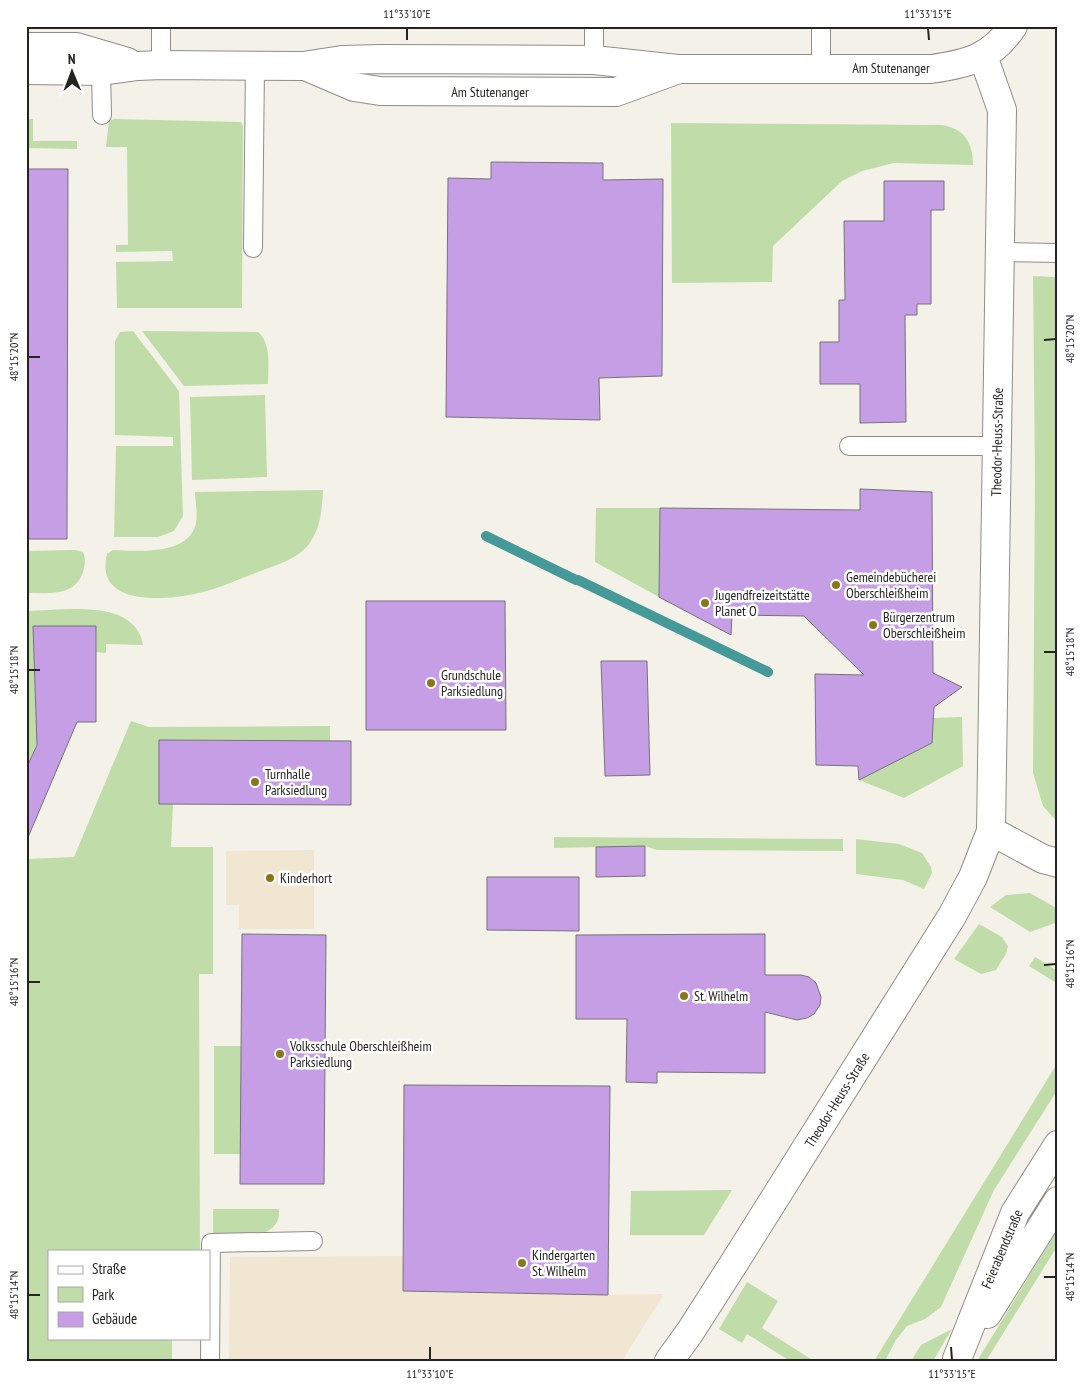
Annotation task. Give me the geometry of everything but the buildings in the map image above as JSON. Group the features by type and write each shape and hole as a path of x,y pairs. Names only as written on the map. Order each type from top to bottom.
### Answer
{"street":[{"name":"Am Stutenanger","path":"26,70 102,71 150,65 304,66 342,60 381,59 594,60 678,69 931,69 957,65 983,56 1003,42 1012,26"},
{"name":"Am Stutenanger","path":"26,47 76,47 150,65"},
{"name":"Theodor-Heuss-Straße","path":"669,1361 711,1300 947,924 973,877 991,831 1002,110 983,56"},
{"name":"Am Stutenanger","path":"304,66 354,87 380,91 616,92 678,69"},
{"path":"991,831 1053,865"},
{"name":"Feierabendstraße","path":"957,1360 1015,1213 1058,1145"},
{"name":"Feierabendstraße","path":"957,1360 1012,1277 1058,1201"}],"lane":[{"path":"150,65 161,26"},
{"path":"594,26 594,60"},
{"path":"821,26 821,68"},
{"path":"253,248 255,65"},
{"path":"102,71 102,115"},
{"path":"1001,252 1058,253"},
{"path":"849,446 996,446"},
{"path":"210,1361 211,1243 313,1241"}],"shaded area":[{"name":"Kinderhort","path":"314,850 314,929 239,929 239,905 226,905 226,851"},
{"path":"404,1256 403,1291 608,1295 664,1294 622,1361 229,1361 230,1257"}],"green space":[{"path":"26,119 33,119 33,141 77,141 77,149 26,148"},
{"path":"114,119 241,122 243,126 242,308 117,308 116,262 173,261 172,251 116,252 116,245 128,245 127,147 106,147 109,121"},
{"path":"671,123 942,125 957,130 966,138 973,157 973,165 894,163 862,171 842,181 773,246 772,282 672,283"},
{"path":"1033,276 1055,277 1055,303 1058,303 1058,463 1055,490 1058,501 1058,823 1043,806 1033,773 1035,477"},
{"path":"133,331 179,391 183,516 174,531 158,537 114,537 116,446 173,446 173,437 115,435 115,341 120,332"},
{"path":"142,331 258,332 267,349 269,363 268,384 184,386"},
{"path":"265,395 267,477 192,480 190,397"},
{"path":"323,490 318,525 313,538 304,550 284,562 225,585 181,596 149,598 134,596 120,591 111,583 106,571 107,554 113,550 148,551 173,546 184,541 191,534 196,523 195,492"},
{"path":"596,508 660,508 659,597 595,562"},
{"path":"75,550 83,552 85,562 83,572 74,586 60,592 26,593 26,551"},
{"path":"77,609 112,613 126,619 137,630 143,645 106,644 106,653 96,652 96,626 33,626 36,722 46,722 26,769 26,611"},
{"path":"962,717 963,766 904,798 859,780 932,743 933,718"},
{"path":"131,721 149,727 330,726 330,741 159,740 159,803 173,804 171,847 213,847 213,974 199,974 200,1250 48,1250 48,1340 172,1340 172,1361 26,1361 26,859 74,857"},
{"path":"554,837 843,839 843,851 657,850 645,846 554,848"},
{"path":"856,839 899,844 922,853 931,867 932,873 924,889 903,880 856,874"},
{"path":"1030,893 1058,909 1058,922 1030,932 990,907 1006,895"},
{"path":"979,924 1002,937 1008,946 1006,954 996,970 981,974 954,959"},
{"path":"1035,957 1058,971 1058,984 1029,966"},
{"path":"214,1046 241,1046 241,1154 214,1154"},
{"path":"1058,1062 1058,1089 994,1190 941,1307 925,1319 907,1326 896,1340 885,1361 874,1361"},
{"path":"732,1190 704,1235 630,1235 631,1191"},
{"path":"213,1209 279,1209 278,1220 273,1227 255,1235 243,1235 213,1234"},
{"path":"1058,1229 1058,1245 986,1361 977,1361"},
{"path":"747,1282 778,1301 762,1328 814,1361 790,1361 747,1334 742,1343 719,1329"},
{"path":"952,1329 933,1361 911,1361 921,1345"}],"waterway":[{"path":"486,536 576,580"},
{"path":"578,580 768,672"}],"place":[{"name":"Gemeindebücherei Oberschleißheim","path":"836,585"},
{"name":"Jugendfreizeitstätte Planet O","path":"705,603"},
{"name":"Bürgerzentrum Oberschleißheim","path":"873,625"},
{"name":"Grundschule Parksiedlung","path":"431,683"},
{"name":"Turnhalle Parksiedlung","path":"255,782"},
{"name":"Kinderhort","path":"270,878"},
{"name":"St. Wilhelm","path":"684,996"},
{"name":"Volksschule Oberschleißheim Parksiedlung","path":"280,1054"},
{"name":"Kindergarten St. Wilhelm","path":"522,1263"}]}
